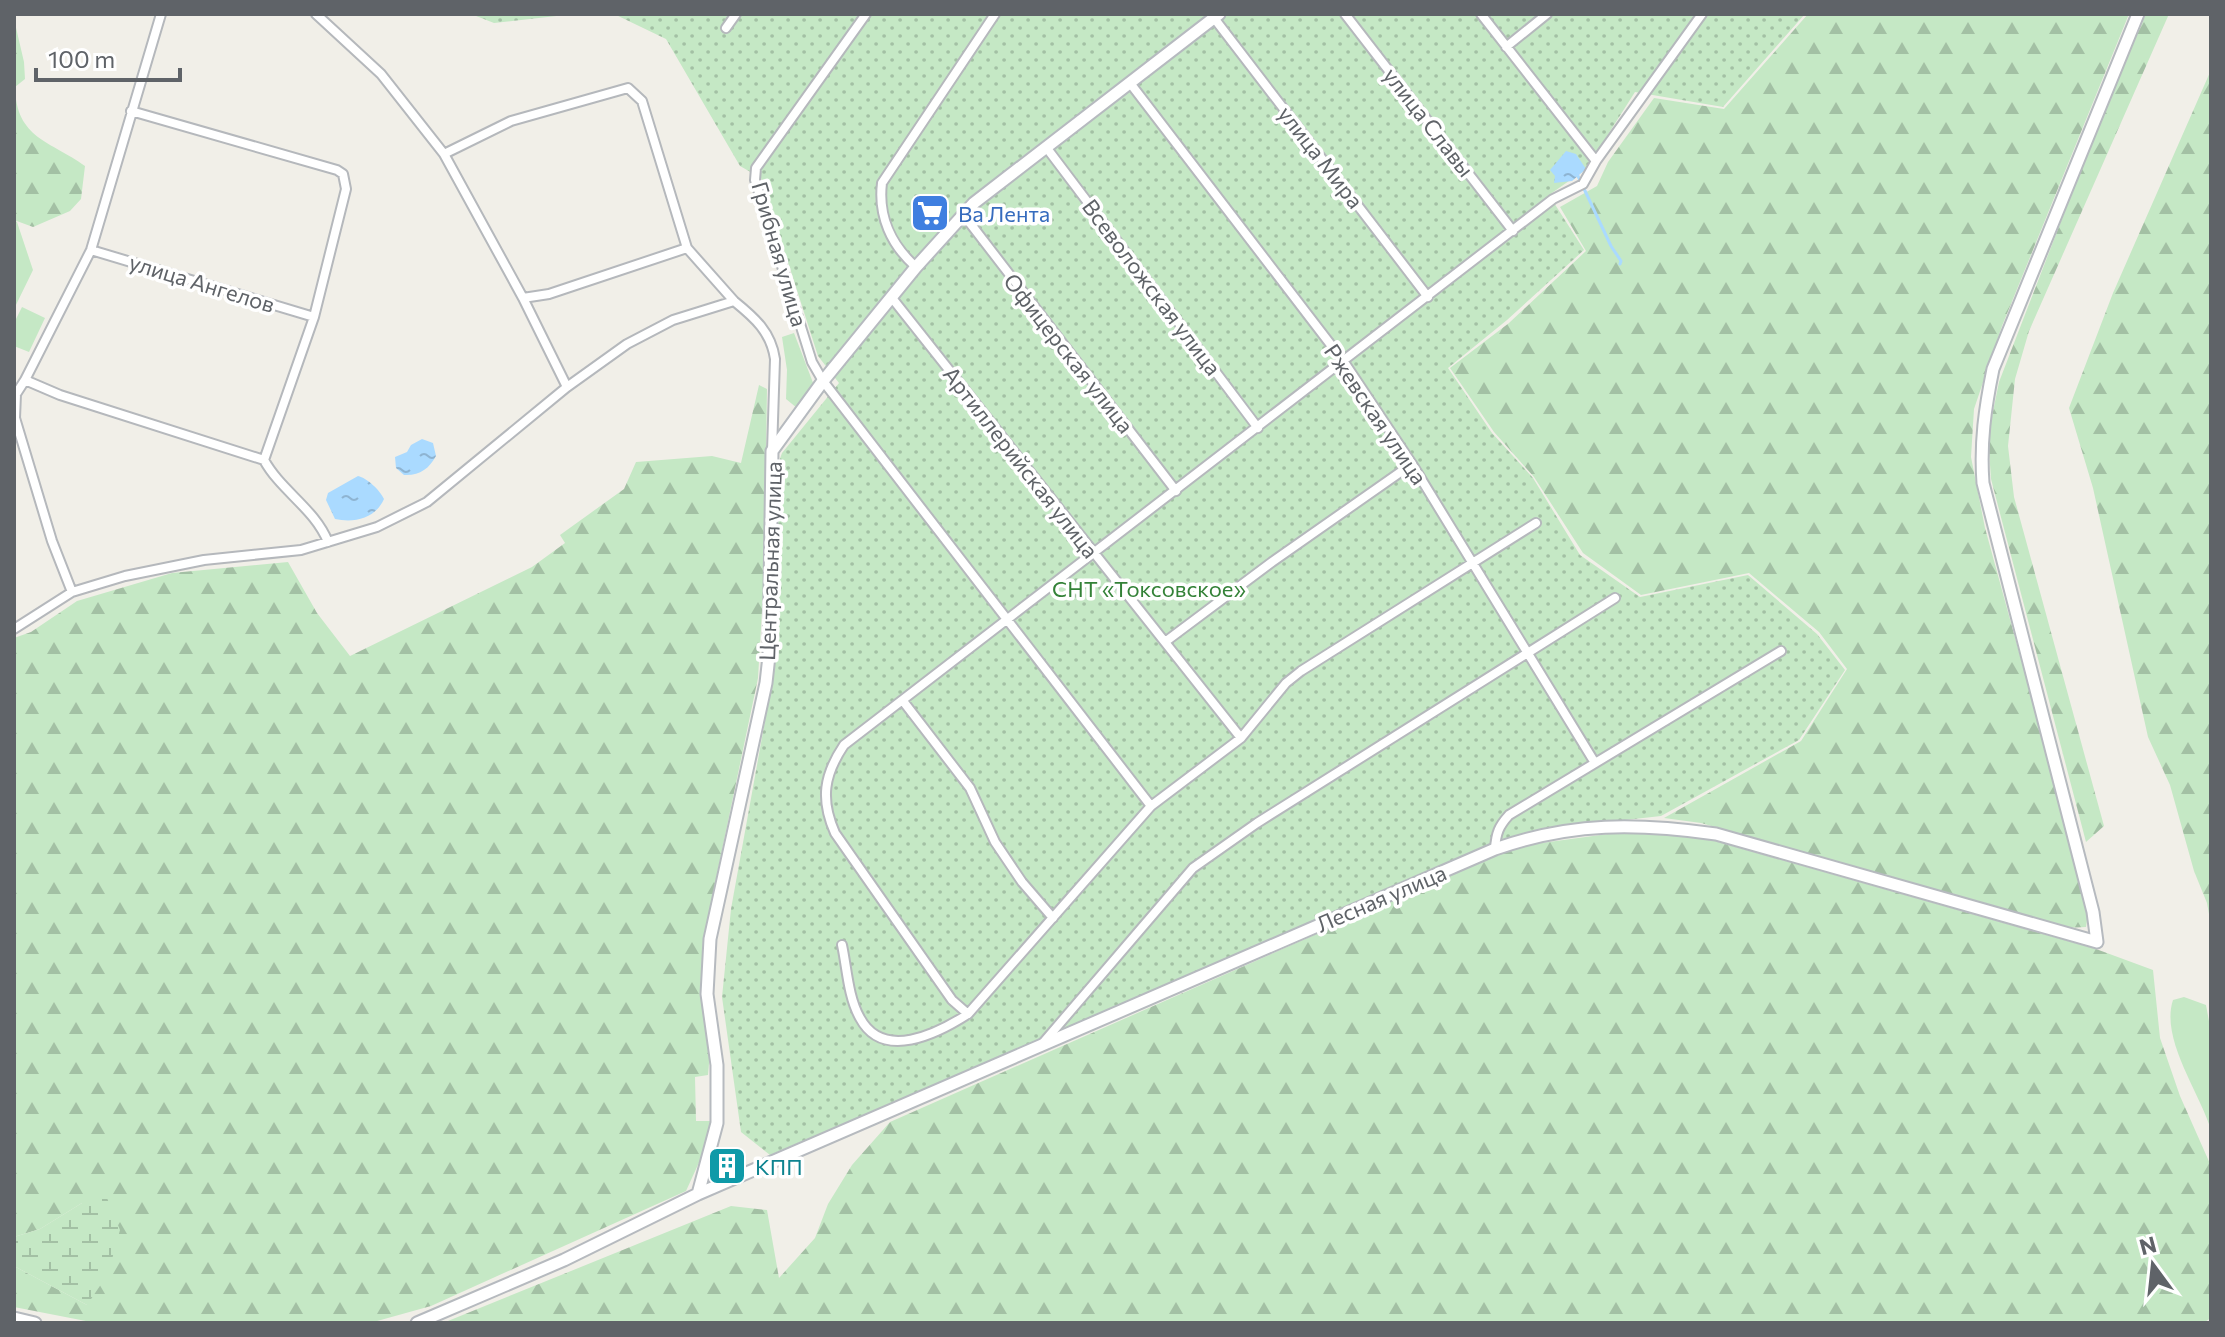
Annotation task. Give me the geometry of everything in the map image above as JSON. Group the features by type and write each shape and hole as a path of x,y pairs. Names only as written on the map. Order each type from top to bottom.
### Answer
{"street":[{"path":"72,592 52,541 15,418 16,394 91,250 161,14"},
{"path":"316,14 381,74 444,154 523,298 567,387"},
{"path":"726,28 736,14"},
{"name":"Грибная улица","path":"823,381 812,362 755,180 756,168 866,14"},
{"path":"916,267 893,240 884,219 880,202 882,183 995,14"},
{"name":"улица Славы","path":"1345,14 1513,231"},
{"path":"1481,14 1596,161"},
{"path":"1506,47 1547,14"},
{"path":"968,1014 952,1000 835,833 826,813 825,795 831,765 844,745 1553,199 1583,184 1596,161 1702,14"},
{"name":"Лесная улица","path":"417,1323 564,1260 698,1194 1533,835 1601,826 1664,827 1716,834 2097,942 2093,912 1983,483 1981,450 1984,411 1993,369 2138,14"},
{"name":"Центральная улица","path":"698,1194 717,1123 717,1065 707,994 710,939 766,683 769,656 772,451 823,381 963,214 1217,16"},
{"name":"улица Мира","path":"1217,16 1428,297"},
{"name":"Ржевская улица","path":"1130,83 1344,362 1412,464 1595,763"},
{"path":"444,154 511,121 628,88 642,101 687,248 734,301 759,322 773,347 772,451"},
{"path":"131,111 343,174 346,189 314,317 264,460"},
{"name":"Всеволожская улица","path":"1046,147 1258,428"},
{"name":"Офицерская улица","path":"963,214 1176,491"},
{"path":"523,298 549,294 687,248"},
{"name":"улица Ангелов","path":"91,250 314,317"},
{"name":"Артиллерийская улица","path":"892,298 1241,738"},
{"path":"14,629 72,592 125,576 204,560 301,550 377,527 427,502 567,387 627,344 673,320 734,301"},
{"path":"25,380 60,395 264,460 271,473 320,524 328,542"},
{"path":"823,381 1151,806"},
{"path":"1165,642 1412,464"},
{"path":"842,945 859,1018 882,1041 901,1042 926,1035 968,1014 1151,806 1241,738 1286,683 1536,523"},
{"path":"1042,1044 1193,868 1257,823 1615,598"},
{"path":"1495,849 1500,825 1509,815 1781,651"},
{"path":"903,701 970,788 995,842 1022,882 1053,918"},
{"path":"14,1318 35,1323"}],"green space":[{"path":"471,14 574,14 494,23"},
{"name":"СНТ «Токсовское»","path":"614,14 1805,14 1723,107 1635,92 1586,169 1549,195 1584,250 1507,320 1448,368 1492,433 1533,478 1580,555 1640,597 1748,575 1817,634 1845,670 1799,740 1661,816 1545,829 1492,846 770,1155 741,1132 722,997 731,909 772,682 776,470 782,453 839,383 818,356 761,178 740,166 666,39"},
{"path":"1808,14 2129,14 2002,326 1974,409 1971,457 1985,528 2089,908 2086,927 2065,928 1701,823 1664,818 1801,741 1847,669 1819,632 1749,573 1641,595 1583,553 1534,477 1494,432 1450,368 1509,323 1586,251 1560,207 1597,186 1608,162 1654,98 1724,109"},
{"path":"2146,14 2169,14 2029,331 2015,379 2008,446 2014,497 2104,826 2086,842 1991,479 1988,436 1999,382 2099,123"},
{"path":"14,19 24,62 25,79 15,87 22,118 38,137 85,166 81,199 70,211 33,227 14,220"},
{"path":"2211,70 2211,925 2170,785 2148,737 2093,488 2069,408 2113,293"},
{"path":"14,220 33,270 14,309"},
{"path":"22,307 45,318 29,352 14,346 14,323"},
{"path":"794,333 815,388 797,408 786,399 787,370 782,337"},
{"path":"759,385 767,389 764,577 758,678 703,941 700,994 710,1052 708,1075 695,1077 696,1121 712,1121 707,1145 686,1191 431,1306 370,1323 96,1323 14,1307 14,1266 87,1305 82,1203 40,1229 14,1237 14,638 31,632 77,601 172,573 288,562 317,613 350,656 532,567 565,543 560,535 624,489 636,462 712,456 741,463"},
{"path":"1615,833 1664,833 1715,841 2096,949 2153,970 2160,1038 2180,1096 2211,1166 2211,1318 2203,1323 443,1323 731,1206 767,1210 779,1278 815,1238 828,1204 852,1165 890,1122 1496,855 1534,844"},
{"path":"2184,997 2206,1005 2211,1032 2211,1130 2176,1049 2172,1032 2170,1015 2173,1000"},
{"path":"107,1198 120,1230 108,1274 87,1305 14,1266 14,1237 40,1229 82,1203"}],"water":[{"path":"1566,151 1576,154 1586,169 1572,181 1554,183 1555,176 1550,170"},
{"path":"422,439 433,443 436,456 423,471 404,475 396,468 395,457 407,452 411,445"},
{"path":"358,476 373,485 384,499 375,511 363,518 335,519 326,500 328,493"}],"waterway":[{"path":"1578,176 1620,264"}],"place":[{"name":"Ва Лента","path":"930,213"},
{"name":"КПП","path":"727,1166"}]}
